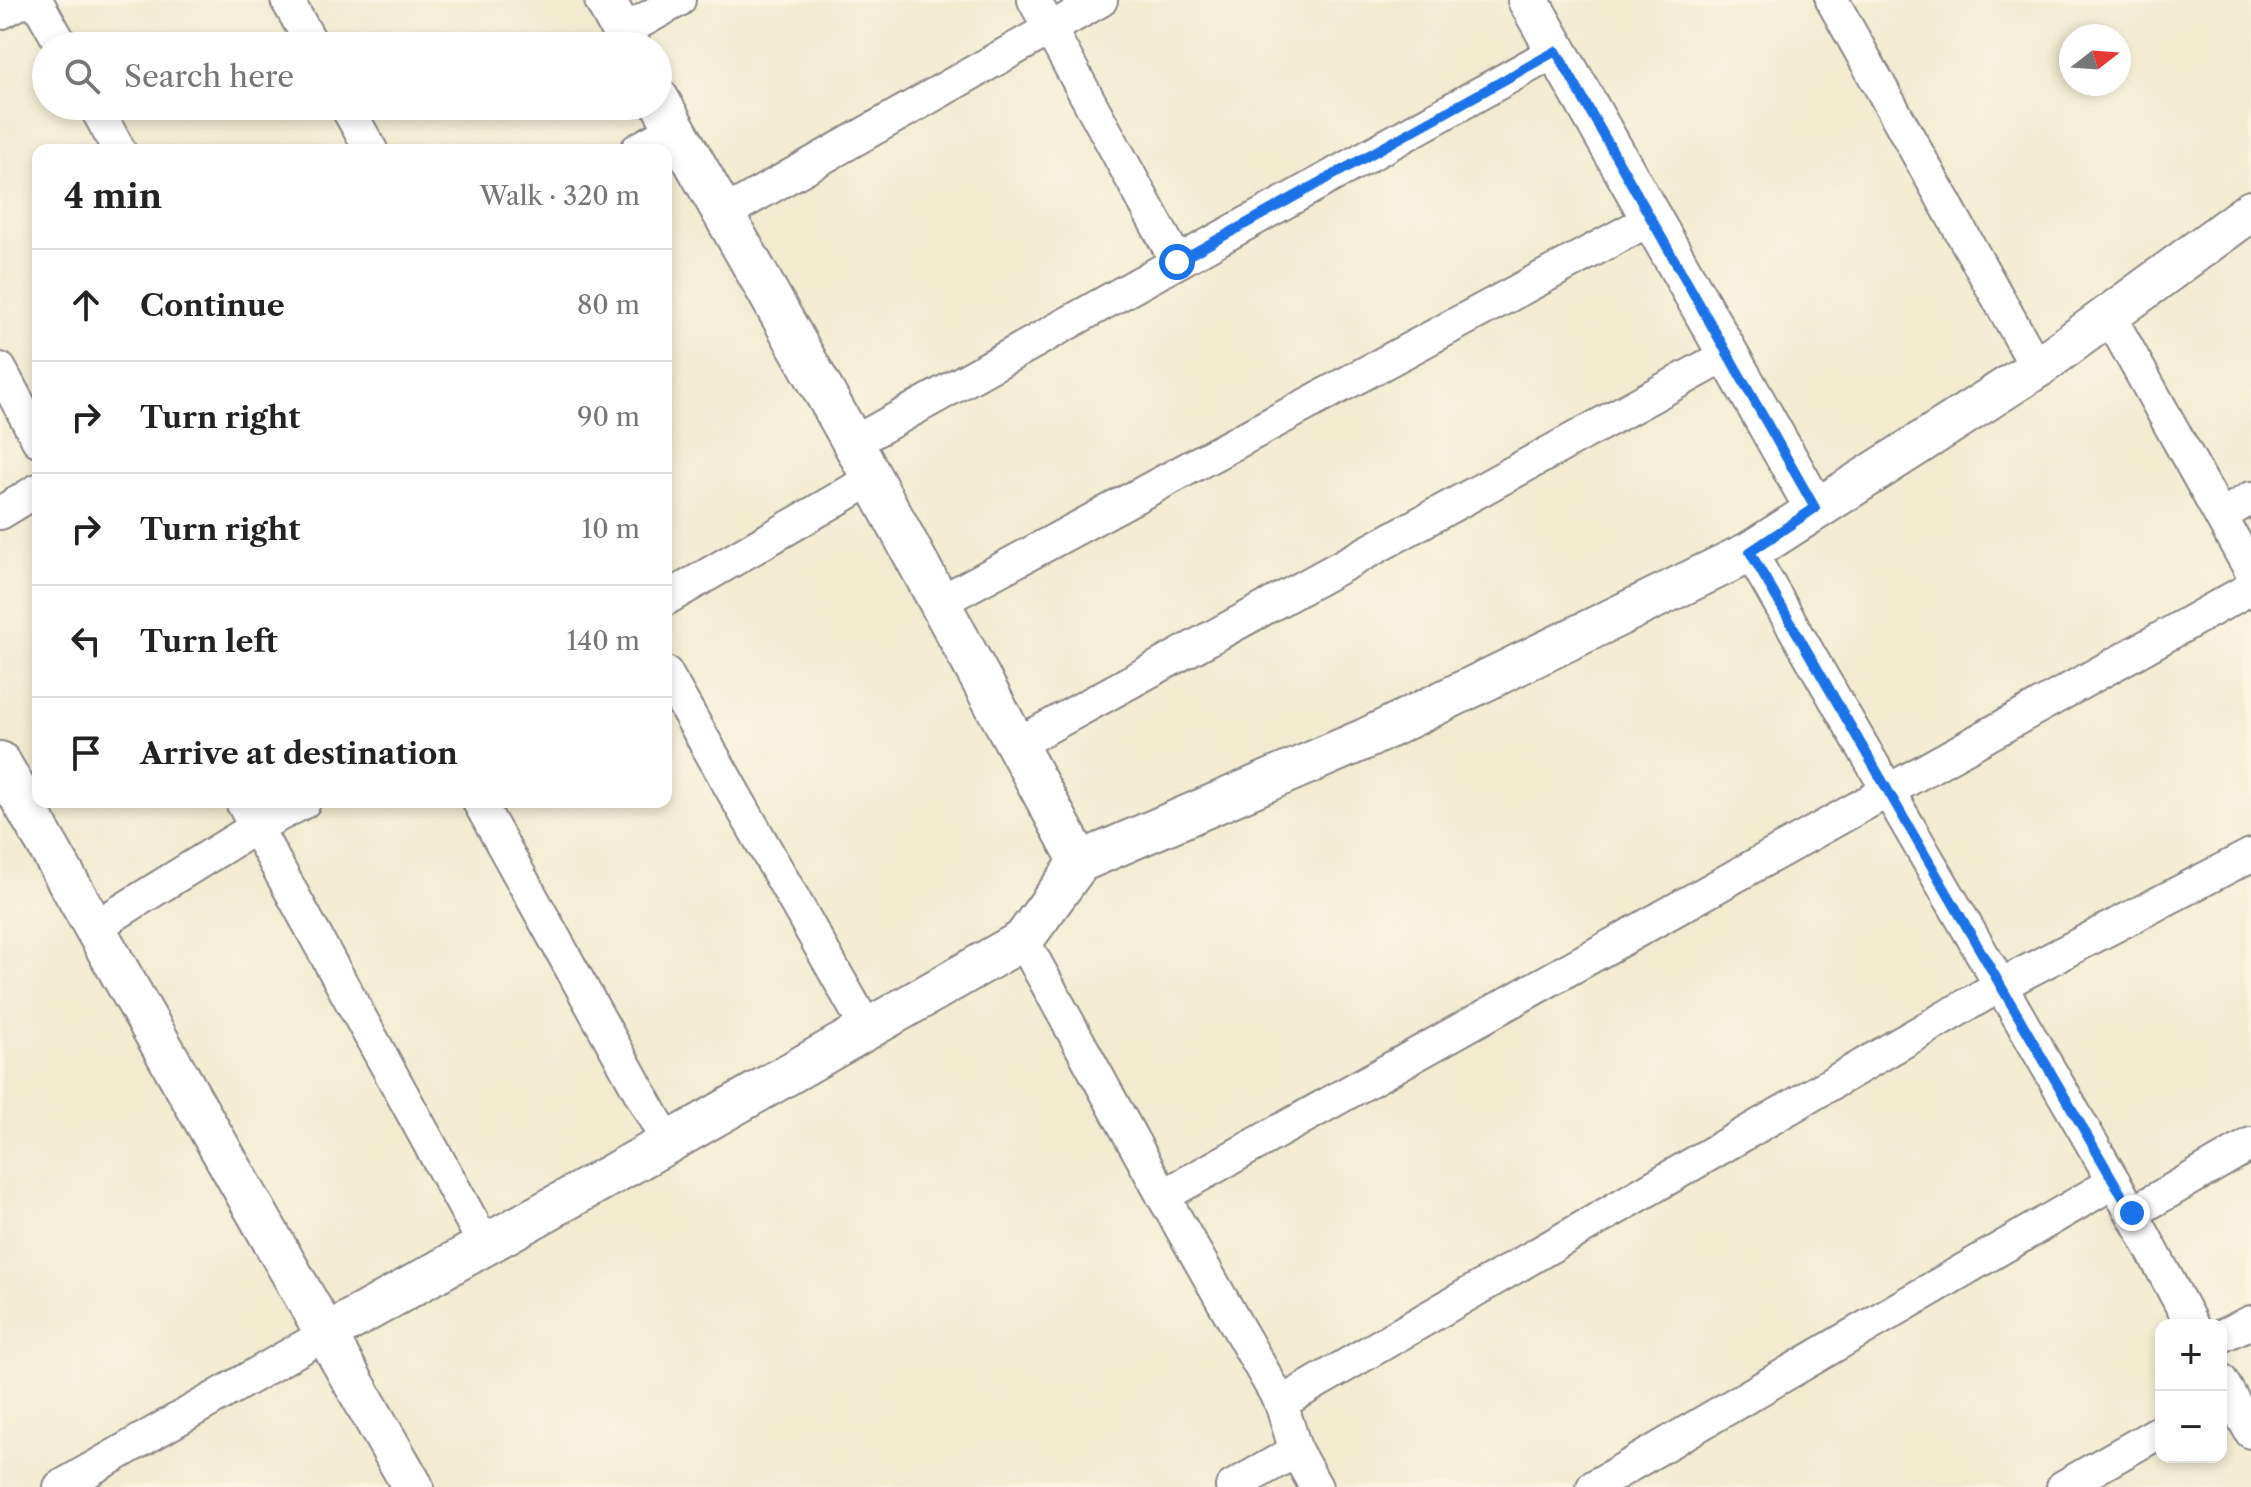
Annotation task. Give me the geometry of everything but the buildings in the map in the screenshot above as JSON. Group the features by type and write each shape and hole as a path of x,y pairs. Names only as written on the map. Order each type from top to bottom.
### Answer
{"street":[{"path":"0,13 25,0"},
{"path":"36,0 54,32"},
{"path":"287,0 305,32"},
{"path":"619,26 679,0"},
{"path":"1034,0 1177,262"},
{"path":"723,214 1101,0"},
{"path":"1528,0 1815,508"},
{"path":"1832,0 2037,368"},
{"path":"853,443 1556,51"},
{"path":"103,120 116,144"},
{"path":"354,120 368,144"},
{"path":"642,144 661,120"},
{"path":"670,120 853,443 1080,862"},
{"path":"60,1487 1023,940 1080,862 1365,739 1750,552 2037,368 2251,211"},
{"path":"940,602 1651,219"},
{"path":"2109,315 2251,571"},
{"path":"1017,744 1727,355"},
{"path":"0,369 32,429"},
{"path":"672,596 872,479"},
{"path":"0,513 32,494"},
{"path":"2221,516 2251,498"},
{"path":"1750,552 2132,1213 2189,1319"},
{"path":"1163,1196 2251,588"},
{"path":"672,684 867,1029"},
{"path":"0,762 413,1487"},
{"path":"95,927 249,815 279,808"},
{"path":"482,808 668,1143"},
{"path":"249,815 485,1245"},
{"path":"1281,1403 2001,985 2251,855"},
{"path":"1023,940 1281,1403 1296,1451 1316,1487"},
{"path":"2132,1213 2251,1144"},
{"path":"1593,1487 2114,1182"},
{"path":"2227,1333 2251,1322"},
{"path":"2224,1391 2251,1432"},
{"path":"2063,1487 2155,1434"},
{"path":"1232,1487 1296,1451"}],"route":[{"path":"1177,262 1556,51 1815,508 1750,552 2132,1213"}]}
